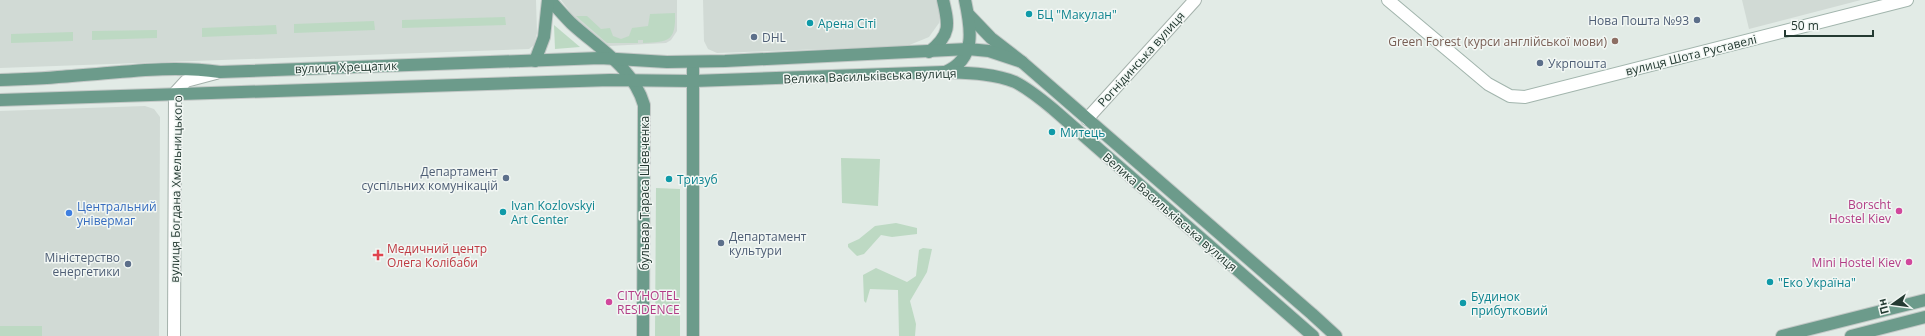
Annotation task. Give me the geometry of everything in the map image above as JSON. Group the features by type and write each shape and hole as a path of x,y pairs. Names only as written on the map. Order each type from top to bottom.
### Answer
{"main road":[{"name":"бульвар Тараса Шевченка","path":"549,0 571,23 615,58 642,96 644,105 644,336"},
{"path":"535,61 544,37 549,0"},
{"path":"929,52 944,39 947,29 943,0"},
{"path":"944,72 959,64 968,49 970,36 965,0"},
{"name":"Рогнідинська вулиця","path":"1087,118 1195,0"},
{"name":"вулиця Шота Руставелі","path":"1388,0 1488,84 1510,96 1525,97 1907,0"},
{"name":"Велика Васильківська вулиця","path":"968,14 991,38 1022,62 1087,118 1336,336"},
{"name":"Велика Васильківська вулиця","path":"693,62 968,49 989,51 1022,62"},
{"name":"вулиця Хрещатик","path":"0,80 58,77 137,70 189,68 220,72 615,58 693,62"},
{"path":"693,62 693,336"},
{"name":"вулиця Богдана Хмельницького","path":"174,336 175,93 186,81 220,72"},
{"name":"Велика Васильківська вулиця","path":"693,81 944,72 982,74 1014,82 1031,91 1313,336"},
{"name":"вулиця Хрещатик","path":"0,100 631,79 693,81"},
{"path":"1782,336 1925,300"},
{"path":"1851,336 1925,317"}],"shaded area":[{"path":"0,0 536,0 537,33 534,45 529,49 0,68"},
{"path":"561,0 677,0 677,31 671,40 666,43 609,46 602,42 574,17"},
{"name":"Арена Сіті","path":"703,0 937,0 940,13 939,23 929,37 907,46 717,53 708,49 704,41"},
{"path":"1742,0 1861,0 1749,29"},
{"path":"145,106 154,109 160,117 159,336 0,336 0,111"}],"green space":[{"path":"675,13 674,29 669,38 659,42 643,43 643,40 638,40 638,43 607,43 576,16 587,16 601,29 610,28 613,36 621,39 629,36 632,28 648,26 650,14"},
{"path":"505,17 506,25 402,28 402,20"},
{"path":"374,21 375,30 294,33 294,24"},
{"path":"276,25 277,34 202,37 202,28"},
{"path":"554,25 580,47 555,49"},
{"path":"157,30 157,38 92,40 92,31"},
{"path":"73,32 73,41 11,43 11,34"},
{"path":"841,158 880,159 878,206 842,203"},
{"path":"656,188 680,189 680,336 655,336"},
{"path":"896,223 917,228 917,234 892,237 881,235 864,254 857,256 848,247 848,244 859,239 875,226"},
{"path":"923,248 932,249 927,272 910,301 916,324 915,336 899,336 898,290 870,289 866,303 864,301 863,275 876,268 907,282 916,276 919,250"},
{"path":"0,326 42,326 42,336 0,336"}],"place":[{"name":"БЦ \"Макулан\"","path":"1029,14"},
{"name":"Нова Пошта №93","path":"1697,20"},
{"name":"Арена Сіті","path":"810,23"},
{"name":"DHL","path":"754,37"},
{"name":"Green Forest (курси англійської мови)","path":"1615,41"},
{"name":"Укрпошта","path":"1540,63"},
{"name":"Митець","path":"1052,132"},
{"name":"Департамент суспільних комунікацій","path":"506,178"},
{"name":"Тризуб","path":"669,179"},
{"name":"Borscht Hostel Kiev","path":"1899,211"},
{"name":"Ivan Kozlovskyi Art Center","path":"503,212"},
{"name":"Центральний універмаг","path":"69,213"},
{"name":"Департамент культури","path":"721,243"},
{"name":"Медичний центр Олега Колібаби","path":"378,255"},
{"name":"Mini Hostel Kiev","path":"1909,262"},
{"name":"Міністерство енергетики","path":"128,264"},
{"name":"\"Еко Україна\"","path":"1770,282"},
{"name":"CITYHOTEL RESIDENCE","path":"609,302"},
{"name":"Будинок прибутковий","path":"1463,303"}]}
